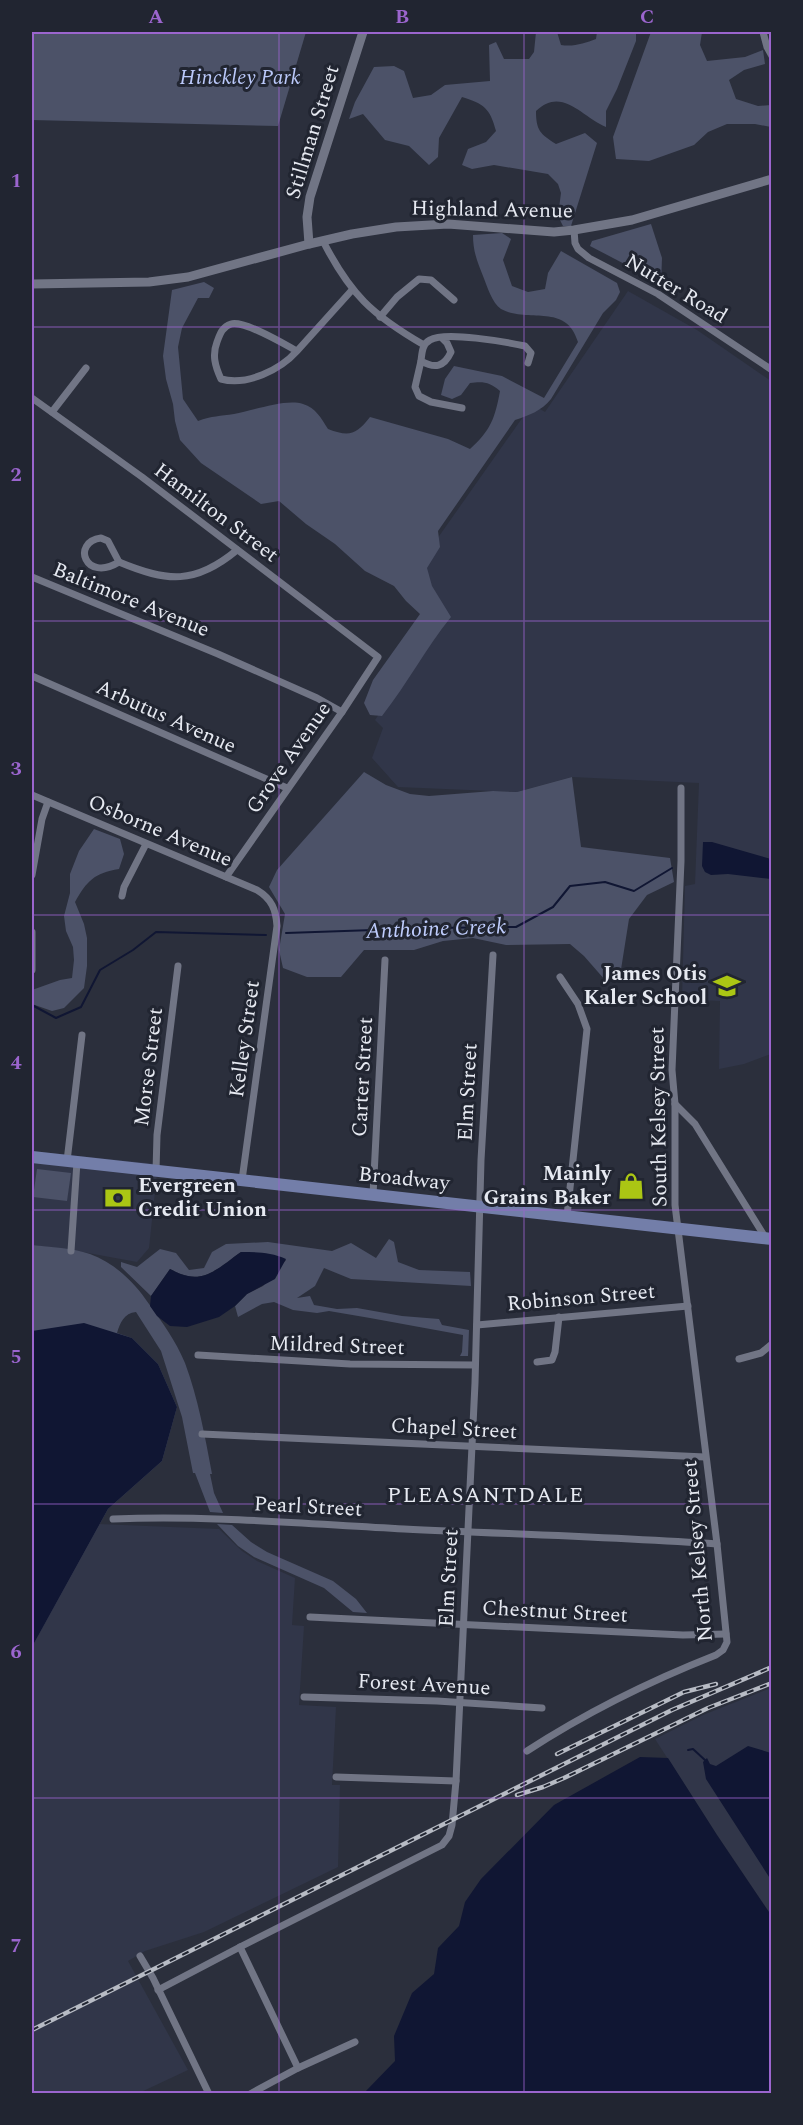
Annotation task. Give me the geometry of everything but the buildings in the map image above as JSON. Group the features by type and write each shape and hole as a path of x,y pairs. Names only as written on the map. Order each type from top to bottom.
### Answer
{"main road":[{"name":"Broadway","path":"32,1157 769,1238"}],"street":[{"name":"Stillman Street","path":"309,244 307,217 310,197 363,32"},
{"path":"763,32 766,47 771,56"},
{"name":"Highland Avenue","path":"32,284 149,282 188,278 309,244 373,230 448,224 554,232 574,230 632,220 771,179"},
{"name":"Nutter Road","path":"574,230 574,242 585,255 658,294 771,370"},
{"path":"322,241 352,290 380,318 424,345"},
{"path":"380,318 397,297 419,279 431,280 454,300"},
{"path":"297,351 242,324 232,324 221,330 215,347 214,365 221,378 230,381 249,378 286,363 297,351 352,290"},
{"path":"462,408 431,402 418,396 415,387 424,345 434,338 472,338 525,346 531,353 528,363"},
{"path":"421,361 428,365 438,366 447,362 452,352 442,338"},
{"path":"52,412 86,368"},
{"name":"Hamilton Street","path":"32,398 378,657"},
{"path":"119,562 111,567 98,569 91,567 86,562 84,554 86,546 94,539 101,538 108,541 119,562 152,575 175,578 206,571 222,563 237,550"},
{"name":"Baltimore Avenue","path":"32,577 218,654 317,698 342,712"},
{"name":"Grove Avenue","path":"226,877 378,657"},
{"name":"Arbutus Avenue","path":"32,676 287,788"},
{"name":"South Kelsey Street","path":"678,1229 675,1205 675,1104 672,1070 681,861 681,788"},
{"name":"Osborne Avenue","path":"32,795 263,893 272,903"},
{"path":"32,875 42,819 48,802"},
{"path":"122,896 124,887 146,844"},
{"name":"Kelley Street","path":"242,1180 277,926 272,903"},
{"path":"32,932 32,970"},
{"name":"Elm Street","path":"158,1990 442,1845 449,1836 456,1781 477,1325 481,1160 493,955"},
{"name":"Carter Street","path":"373,1195 385,960"},
{"name":"Morse Street","path":"156,1171 157,1135 178,966"},
{"path":"560,977 578,1004 586,1029 567,1216"},
{"path":"71,1251 72,1162 82,1035"},
{"path":"675,1104 695,1124 769,1238"},
{"name":"North Kelsey Street","path":"527,1750 584,1715 723,1650 726,1634 717,1544 678,1229"},
{"name":"Robinson Street","path":"477,1325 688,1306"},
{"path":"537,1362 552,1360 559,1317"},
{"path":"739,1359 762,1353 771,1344"},
{"name":"Mildred Street","path":"198,1354 350,1364 475,1365"},
{"name":"Chapel Street","path":"202,1434 705,1457"},
{"name":"Pearl Street","path":"113,1519 221,1520 717,1544"},
{"name":"Chestnut Street","path":"310,1617 683,1635 726,1634"},
{"name":"Forest Avenue","path":"304,1697 542,1708"},
{"path":"336,1777 456,1781"},
{"path":"240,1947 298,2068"},
{"path":"140,1956 209,2094"},
{"path":"250,2094 298,2068 355,2042"}],"shaded area":[{"path":"628,291 697,330 771,381 771,1054 744,1064 719,1069 720,1001 682,999 685,886 695,884 699,783 572,777 517,792 398,787 372,758 383,728 375,720 445,617 404,586 532,404 545,412"},
{"path":"703,842 712,842 771,859 771,879 728,874 711,875 705,872 702,866"},
{"path":"32,1151 158,1164 149,1248 137,1262 32,1245"},
{"path":"241,1252 258,1252 286,1259 275,1279 247,1294 219,1317 187,1327 170,1326 157,1316 150,1306 151,1296 170,1269 186,1276 203,1276 216,1270"},
{"path":"84,1323 132,1338 158,1364 177,1407 162,1461 108,1509 32,1647 32,1331"},
{"path":"99,1524 219,1529 242,1551 257,1561 295,1578 292,1625 304,1626 299,1705 336,1707 332,1785 340,1785 338,1867 204,1932 145,1951 128,1961 188,2070 139,2093 32,2094 32,1647"},
{"path":"771,1688 771,1915 655,1739 703,1715"},
{"path":"748,1746 771,1753 771,1880 706,1779 703,1762 707,1758 710,1764 716,1766"},
{"path":"640,1757 668,1758 771,1915 771,2093 364,2093 395,2061 394,2036 412,1993 434,1974 438,1948 459,1926 465,1902 481,1879 554,1805"}],"green space":[{"name":"Hinckley Park","path":"32,32 306,32 278,126 32,120"},
{"path":"536,32 557,32 561,45 566,45 596,39 597,32 636,32 636,41 606,111 606,127 563,102 545,104 536,111 540,131 556,144 585,133 597,143 571,226 563,226 558,216 561,193 558,184 548,174 494,165 472,169 462,165 468,149 486,142 496,131 488,112 476,102 462,97 439,138 438,157 429,165 409,146 385,140 363,114 349,119 355,102 374,67 394,66 404,71 413,98 431,95 445,85 490,81 489,45 496,42 504,59 529,59 534,52"},
{"path":"651,32 702,32 700,45 707,61 745,57 763,50 765,64 744,70 729,80 736,99 758,106 771,105 771,127 755,124 727,124 708,132 694,145 649,161 616,159 613,137"},
{"path":"651,224 662,258 661,283 590,246 592,241"},
{"path":"502,233 511,239 503,260 512,286 528,292 545,289 548,273 561,251 617,283 620,292 616,300 603,313 551,399 535,412 515,420 438,531 440,547 427,568 432,586 451,617 382,716 370,715 364,703 373,680 420,614 394,586 365,571 335,544 279,501 261,504 201,463 180,440 163,356 172,290 204,282 214,288 209,298 198,298 182,328 178,347 183,399 198,421 278,404 296,403 311,408 328,429 335,432 352,433 370,417 448,439 470,449 483,436 491,423 500,391 490,384 475,382 470,383 461,395 452,399 441,395 445,379 454,366 502,376 544,398 578,342 565,322 545,316 512,313 501,309 495,303 477,261 473,235"},
{"path":"364,772 386,785 410,794 429,796 493,791 517,792 572,777 581,847 670,858 674,882 647,895 629,919 619,982 605,980 570,944 506,945 473,938 443,941 414,950 364,950 341,977 307,977 283,968 279,950 285,914 269,887 277,870"},
{"path":"94,829 120,839 124,854 119,869 103,873 92,879 75,902 87,938 84,988 64,1008 52,1011 32,1004 32,990 72,978 73,947 66,931 64,916 70,893 70,874 79,851"},
{"path":"37,1169 71,1173 67,1201 33,1197"},
{"path":"389,1239 394,1242 398,1262 419,1270 470,1272 471,1286 351,1279 324,1268 315,1286 297,1298 310,1296 314,1305 337,1309 357,1308 402,1316 439,1319 442,1325 469,1330 468,1356 460,1356 463,1335 329,1311 317,1313 293,1310 274,1302 262,1304 238,1317 235,1306 247,1294 263,1286 286,1260 241,1252 216,1270 203,1276 186,1276 170,1269 151,1296 121,1267 121,1262 137,1267 160,1249 176,1253 189,1270 204,1268 212,1252 226,1244 268,1242 332,1251 351,1243 376,1258"},
{"path":"32,1245 83,1252 108,1263 131,1281 159,1318 177,1347 190,1376 204,1431 214,1493 223,1513 210,1512 195,1473 193,1473 182,1417 161,1351 136,1312 128,1314 121,1322 117,1333 132,1338 158,1364 177,1407 162,1461 108,1509 32,1647"},
{"path":"217,1524 232,1525 251,1542 267,1552 333,1581 356,1599 367,1613 353,1612 324,1588 254,1557 238,1546"}],"waterway":[{"name":"Anthoine Creek","path":"286,933 516,927 553,907 570,886 605,882 634,891 672,868"},
{"name":"Anthoine Creek","path":"32,1005 56,1018 81,1007 100,970 133,950 156,932 266,935"},
{"path":"688,1750 693,1749 706,1761"}],"railway":[{"path":"32,2030 672,1710 772,1667"},
{"path":"517,1795 564,1778 708,1708 772,1683"},
{"path":"557,1754 684,1692 716,1684"}],"place":[{"name":"James Otis Kaler School","path":"727,986"},
{"name":"Mainly Grains Baker","path":"631,1186"},
{"name":"Evergreen Credit Union","path":"118,1198"}],"district":[{"name":"PLEASANTDALE","path":"486,1495"}]}
